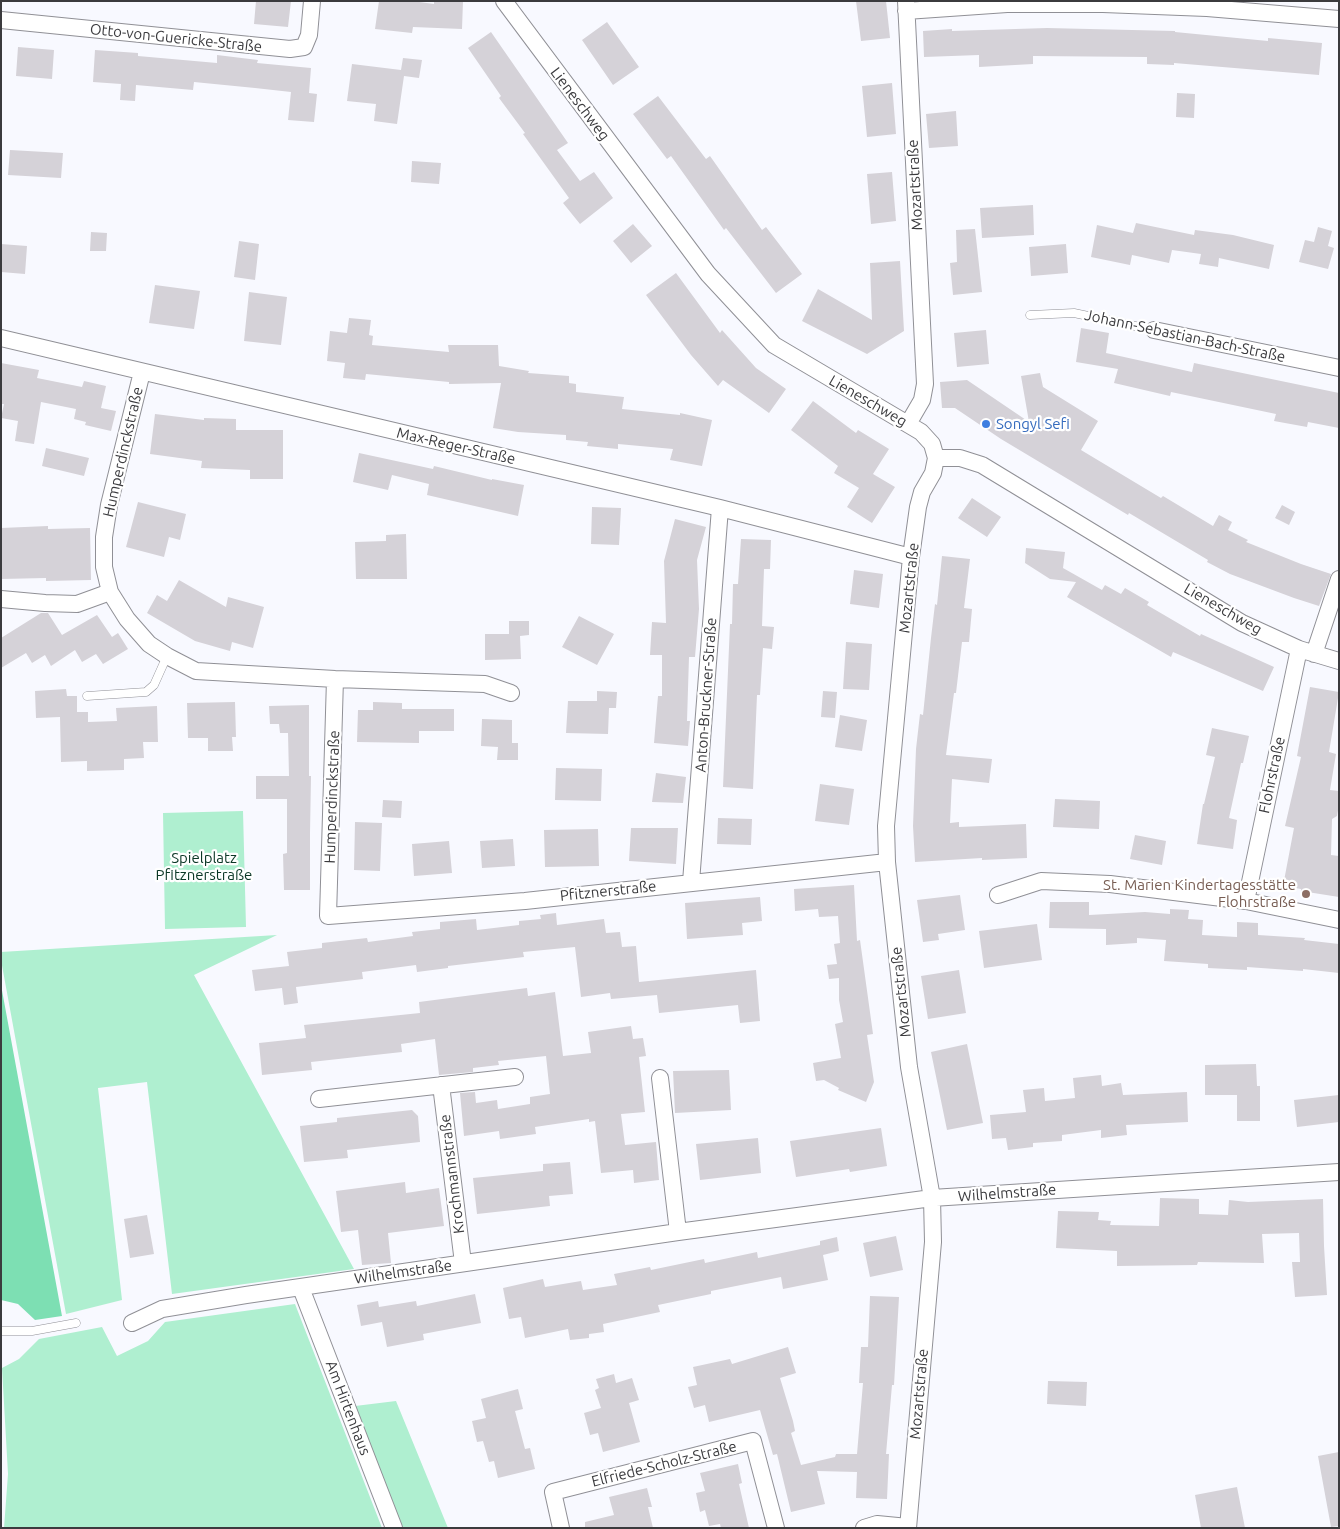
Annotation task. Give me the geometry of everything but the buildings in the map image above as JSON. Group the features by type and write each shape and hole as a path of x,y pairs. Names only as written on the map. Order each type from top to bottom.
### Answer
{"street":[{"name":"Otto-von-Guericke-Straße","path":"1,20 290,49 304,47 309,35 312,1"},
{"name":"Lieneschweg","path":"504,1 708,274 774,345 921,432 932,444 936,458 960,458 982,465 1242,623 1307,652 1339,661"},
{"path":"906,6 1103,4 1207,8 1339,19"},
{"name":"Mozartstraße","path":"906,6 925,384 922,400 908,424"},
{"name":"Johann-Sebastian-Bach-Straße","path":"1154,330 1339,368"},
{"name":"Max-Reger-Straße","path":"1,338 720,508 911,557"},
{"name":"Humperdinckstraße","path":"142,372 109,505 104,537 104,567 110,592 132,625 149,644 196,671 336,679 485,684 512,693"},
{"name":"Mozartstraße","path":"908,1527 932,1242 932,1198 909,1067 887,862 886,826 911,557 918,507 922,492 933,472 936,458"},
{"name":"Anton-Bruckner-Straße","path":"691,882 720,508"},
{"name":"Flohrstraße","path":"1246,901 1307,652 1339,579"},
{"path":"1,599 78,604 110,592"},
{"name":"Humperdinckstraße","path":"328,916 336,679"},
{"name":"Pfitznerstraße","path":"328,916 525,901 887,862"},
{"path":"998,895 1041,881 1110,884 1246,901 1339,920"},
{"path":"319,1099 515,1077"},
{"path":"660,1078 678,1232"},
{"name":"Krochmannstraße","path":"441,1085 463,1263"},
{"name":"Wilhelmstraße","path":"132,1323 162,1309 678,1232 932,1198 1339,1172"},
{"name":"Am Hirtenhaus","path":"301,1288 394,1528"},
{"name":"Elfriede-Scholz-Straße","path":"561,1528 552,1492 753,1441 776,1528"},
{"path":"864,1528 877,1524 908,1527"}],"lane":[{"name":"Johann-Sebastian-Bach-Straße","path":"1030,315 1074,313 1154,330"},
{"path":"87,696 146,692 154,686 167,656"},
{"path":"1,1331 32,1332 76,1324"}],"green space":[{"name":"Spielplatz Pfitznerstraße","path":"243,811 246,927 165,929 163,813"},
{"path":"277,935 194,975 354,1269 172,1294 147,1082 98,1088 122,1300 66,1314 1,952"},
{"path":"1,985 62,1316 35,1320 18,1304 1,1300"},
{"path":"295,1304 382,1528 4,1528 8,1474 2,1368 19,1359 39,1339 102,1327 117,1356 148,1341 165,1322"},
{"path":"396,1401 448,1528 402,1528 355,1406"}],"place":[{"name":"Songyl Sefi","path":"986,424"},
{"name":"St. Marien Kindertagesstätte Flohrstraße","path":"1306,894"}]}
